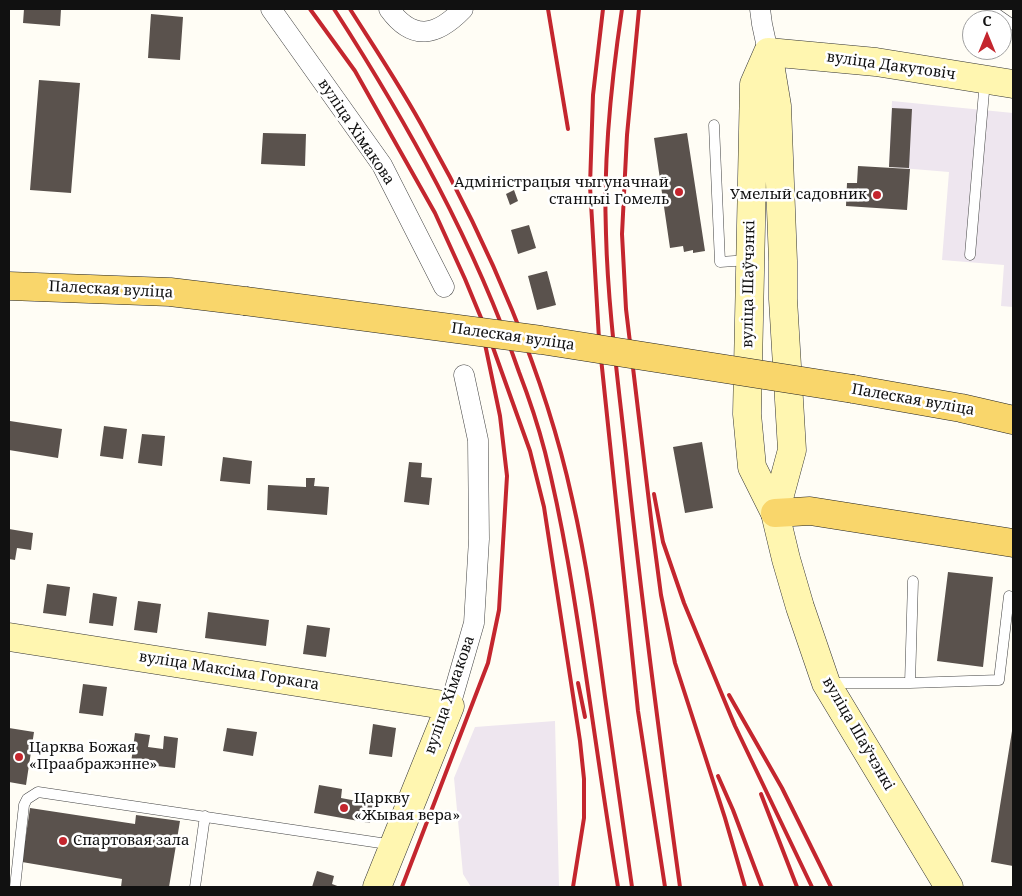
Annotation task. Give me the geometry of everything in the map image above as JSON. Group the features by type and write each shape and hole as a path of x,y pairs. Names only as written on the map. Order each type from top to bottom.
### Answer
{"main road":[{"name":"вуліца Дакутовіч","path":"768,52 876,62 1013,84"},
{"name":"вуліца Шаўчэнкі","path":"768,52 778,106 783,299 792,450 775,513"},
{"name":"вуліца Шаўчэнкі","path":"768,52 754,84 747,414 752,467 775,513 800,607 826,683 949,887"},
{"name":"вуліца Шаўчэнкі","path":"778,106 787,83 793,75 809,61 821,56"},
{"path":"750,260 783,261"},
{"name":"Палеская вуліца","path":"9,286 170,292 541,340 853,389 960,408 1013,420"},
{"path":"775,513 810,512 1013,543"},
{"name":"вуліца Максіма Горкага","path":"9,637 450,706"},
{"name":"вуліца Хімакова","path":"377,887 450,706"}],"street":[{"name":"вуліца Хімакова","path":"271,9 382,165 444,287"},
{"path":"389,9 397,19 415,32 437,30 463,9"},
{"name":"вуліца Шаўчэнкі","path":"760,9 768,52"},
{"name":"вуліца Хімакова","path":"450,706 474,623 480,538 478,440 464,375"}],"lane":[{"path":"990,9 1013,25"},
{"path":"970,255 985,79"},
{"path":"714,125 720,262 750,260"},
{"path":"910,683 912,581"},
{"path":"826,683 999,680 1009,596"},
{"path":"15,887 24,805 32,794 46,792 395,845"},
{"path":"195,887 205,816"}],"shaded area":[{"path":"892,101 1013,113 1013,307 1001,306 1004,265 942,260 949,172 889,167"},
{"path":"555,721 559,887 471,887 463,874 454,778 475,727"}],"building":[{"path":"24,9 61,9 60,26 23,23"},
{"path":"151,14 183,17 180,60 148,58"},
{"path":"39,80 80,83 71,193 30,190"},
{"path":"892,108 912,109 909,168 889,167"},
{"path":"263,133 306,134 305,166 261,164"},
{"name":"Адміністрацыя чыгуначнай станцыі Гомель","path":"687,133 705,251 693,253 693,250 684,252 683,246 670,248 654,138"},
{"name":"Умелый садовник","path":"858,166 910,169 907,210 846,206 847,183 857,183"},
{"path":"514,190 518,201 510,205 506,194"},
{"path":"529,225 536,248 518,254 511,230"},
{"path":"547,271 556,305 537,310 528,276"},
{"path":"10,421 62,429 58,458 9,450"},
{"path":"104,426 127,429 123,459 100,456"},
{"path":"142,434 165,436 162,466 138,463"},
{"path":"702,442 713,508 685,513 673,447"},
{"path":"223,457 252,461 250,484 220,481"},
{"path":"409,462 422,463 421,477 432,478 429,505 404,502"},
{"path":"306,478 315,478 314,486 329,487 327,515 267,510 268,485 306,487"},
{"path":"9,529 33,533 31,550 17,548 15,560 9,559"},
{"path":"948,572 993,577 983,667 937,661"},
{"path":"47,584 70,587 66,616 43,613"},
{"path":"93,593 117,597 113,626 89,623"},
{"path":"138,601 161,604 157,633 134,630"},
{"path":"208,612 269,620 266,646 205,638"},
{"path":"307,625 330,628 326,657 303,654"},
{"path":"83,684 107,687 103,716 79,713"},
{"path":"373,724 396,728 392,757 369,754"},
{"name":"Царква Божая «Праабражэнне»","path":"9,728 34,732 26,785 9,782"},
{"path":"227,728 257,732 253,756 223,751"},
{"path":"1013,731 1013,866 991,862"},
{"path":"135,733 150,735 148,747 163,749 164,736 178,738 175,768 131,763"},
{"name":"Царкву «Жывая вера»","path":"319,785 342,789 341,798 373,804 370,823 314,813"},
{"path":"30,808 135,824 136,815 180,821 169,887 121,887 122,879 22,862"},
{"path":"317,871 334,876 332,884 340,887 312,887"}],"railway":[{"path":"310,9 355,71 435,213 491,342 530,451 544,507 580,741 584,779 584,818 573,887"},
{"path":"334,9 388,96 460,230 501,324 533,412 551,479 568,560 618,887"},
{"path":"350,9 417,117 471,219 512,310 547,404 561,451 587,572 632,887"},
{"path":"548,9 568,129"},
{"path":"603,9 593,95 590,186 599,339 638,711 665,887"},
{"path":"622,9 614,65 607,149 605,206 607,264 640,577 680,887"},
{"path":"639,9 627,135 622,234 626,309 652,527 661,595 675,663 745,887"},
{"path":"402,887 488,663 499,610 507,476 500,416 485,344"},
{"path":"654,494 663,542 684,603 735,726 812,887"},
{"path":"578,683 585,717"},
{"path":"729,695 782,788 831,887"},
{"path":"718,776 762,887"},
{"path":"761,794 797,887"}],"place":[{"name":"Адміністрацыя чыгуначнай станцыі Гомель","path":"679,192"},
{"name":"Умелый садовник","path":"877,195"},
{"name":"Царква Божая «Праабражэнне»","path":"19,757"},
{"name":"Царкву «Жывая вера»","path":"344,808"},
{"name":"Спартовая зала","path":"63,841"}]}
